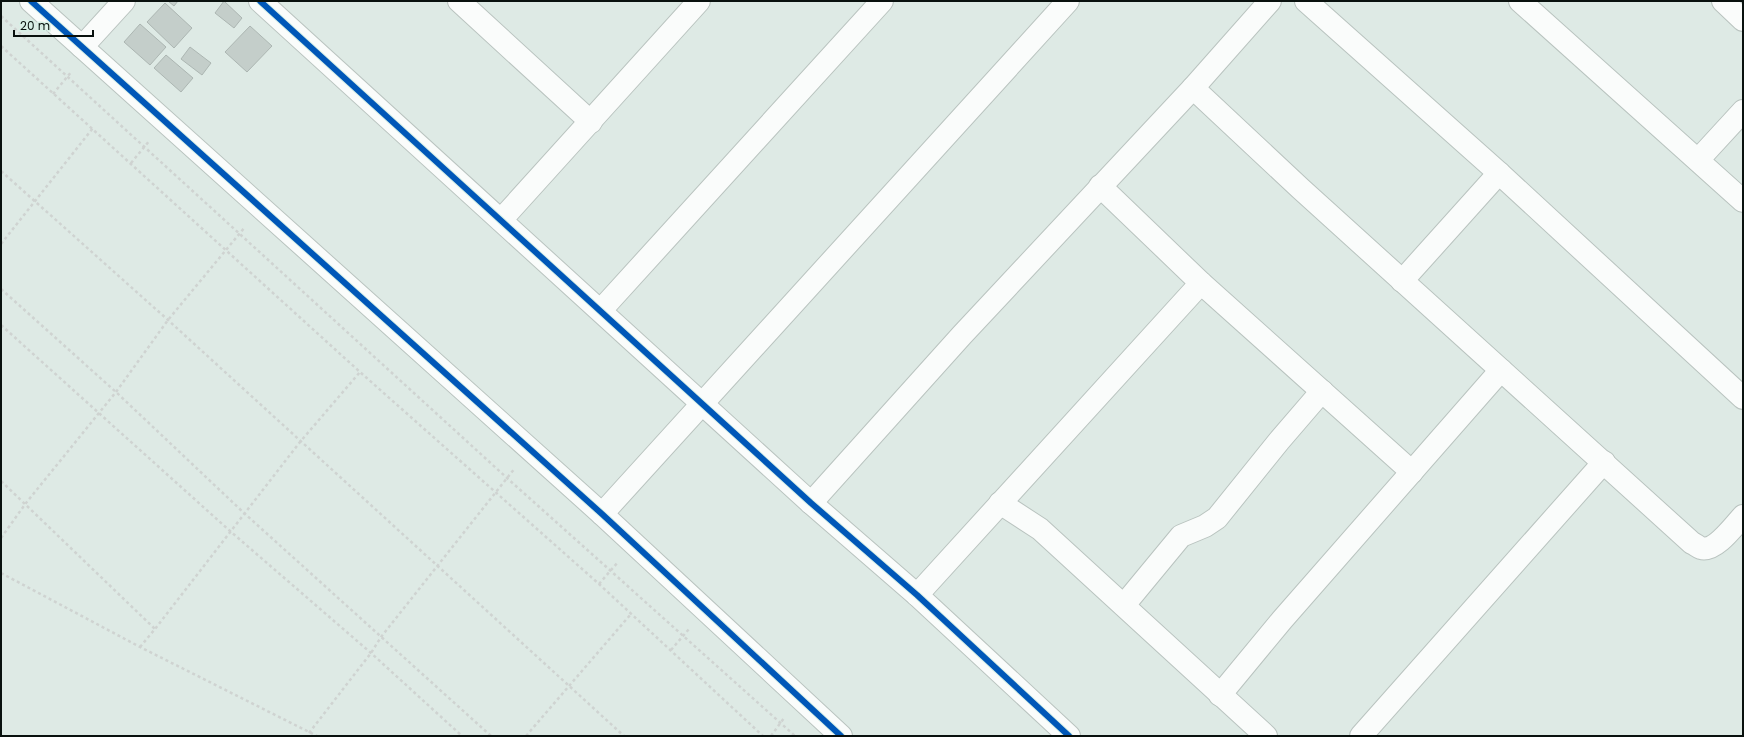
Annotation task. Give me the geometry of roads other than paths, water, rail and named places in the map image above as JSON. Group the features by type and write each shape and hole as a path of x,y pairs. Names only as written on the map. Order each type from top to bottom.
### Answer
{"street":[{"path":"31,1 602,514 841,736"},
{"path":"85,49 124,1"},
{"path":"260,1 601,310 811,503 917,595 1069,736"},
{"path":"459,1 591,122"},
{"path":"501,220 699,1"},
{"path":"601,310 882,1"},
{"path":"602,514 1068,1"},
{"path":"811,503 962,335 1193,88 1270,1"},
{"path":"1306,1 1499,173 1743,398"},
{"path":"1520,1 1743,201"},
{"path":"1722,1 1743,20"},
{"path":"1193,88 1402,281 1692,543 1701,548 1710,547 1721,540 1743,516"},
{"path":"1698,160 1743,112"},
{"path":"1402,281 1499,173"},
{"path":"1100,186 1202,282 1412,472"},
{"path":"917,595 1202,282"},
{"path":"1220,695 1282,620 1501,370"},
{"path":"1124,605 1181,536 1206,526 1217,518 1279,441 1322,391"},
{"path":"1361,736 1604,462"},
{"path":"1000,503 1040,529 1266,736"}]}
